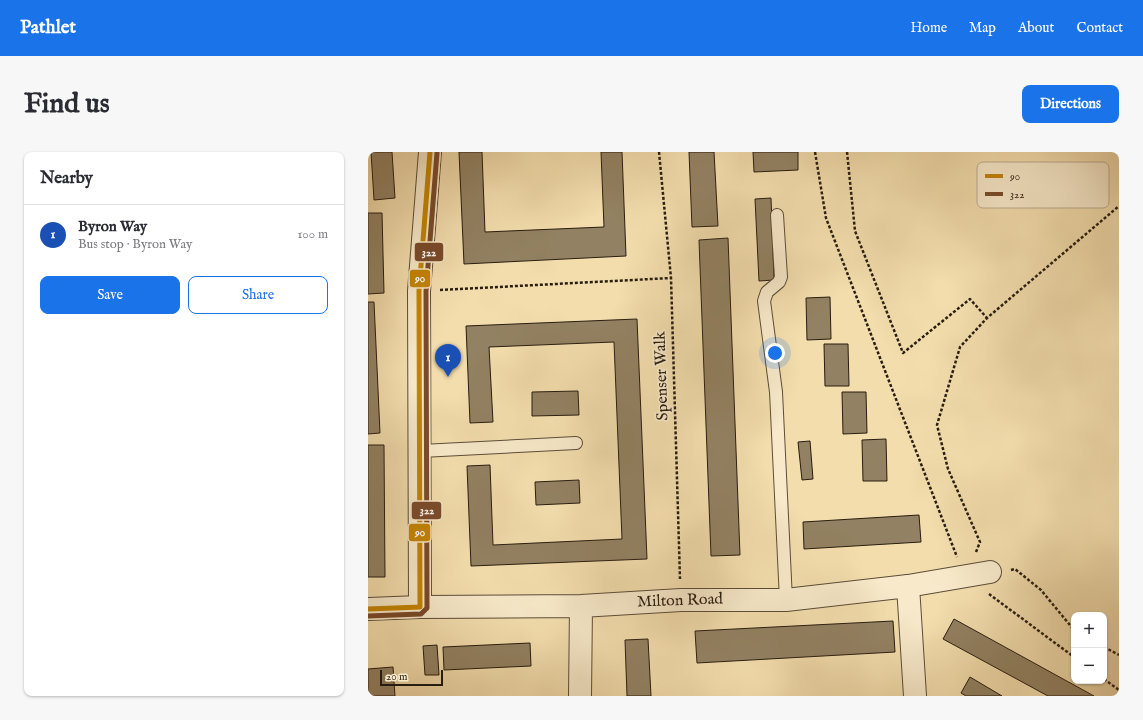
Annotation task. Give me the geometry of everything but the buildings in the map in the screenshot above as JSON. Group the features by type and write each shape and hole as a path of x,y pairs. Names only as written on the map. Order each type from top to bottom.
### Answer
{"street":[{"path":"420,607 421,451 419,291 430,152"},
{"name":"Milton Road","path":"368,609 420,607 581,606 681,600 786,600 908,586 990,572"},
{"path":"908,586 915,696"},
{"path":"580,696 581,606"}],"lane":[{"path":"777,215 781,277 779,282 767,292 764,301 776,392 786,600"},
{"path":"421,451 576,443"}],"path":[{"name":"Spenser Walk","path":"659,152 671,278 681,600"},
{"path":"815,152 826,218 965,576 1071,655"},
{"path":"847,152 855,231 903,354 970,299 987,318"},
{"path":"965,576 980,542 948,469 938,426 960,347 987,318 1119,206"},
{"path":"419,291 671,278"},
{"path":"990,572 1015,570 1041,590 1071,626"},
{"path":"1106,648 1119,655"},
{"path":"1107,681 1119,690"}],"transit line":[{"name":"90","path":"368,609 420,607 419,291 430,152"},
{"name":"322","path":"368,616 421,614 427,608 426,291 437,153"}],"place":[{"name":"Byron Way","path":"448,377"}]}
